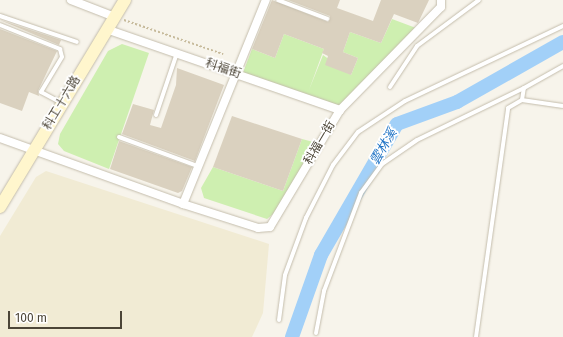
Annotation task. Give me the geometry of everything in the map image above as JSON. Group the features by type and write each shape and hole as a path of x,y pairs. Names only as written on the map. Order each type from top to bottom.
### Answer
{"street":[{"path":"71,0 115,17"},
{"name":"科工十六路","path":"0,207 33,150 125,0"},
{"path":"183,204 266,0"},
{"name":"科福一街","path":"0,138 183,204 258,228 270,227 340,110 441,7 441,0"},
{"name":"科福街","path":"106,30 236,73 340,110"}],"lane":[{"path":"278,0 328,19"},
{"path":"390,87 417,46 479,0"},
{"path":"0,16 77,42"},
{"path":"0,25 60,49 62,57 41,92 62,103"},
{"path":"279,320 285,275 306,218 333,165 358,132 405,101 563,26"},
{"path":"156,115 177,53"},
{"path":"316,333 324,291 362,193 382,164 417,140 524,88 563,66"},
{"path":"522,100 524,88"},
{"path":"476,337 508,108 522,100 563,106"},
{"path":"119,137 198,166"}],"path":[{"path":"115,17 223,54"}],"shaded area":[{"path":"46,171 269,244 263,313 252,337 0,337 0,236 36,177"}],"green space":[{"path":"392,19 416,28 340,110 242,75 252,49 275,58 284,34 324,49 309,90 323,55 351,75 358,58 343,52 350,32 381,43"},
{"path":"122,44 149,53 109,169 64,151 58,144 60,134 108,51"},
{"path":"302,139 317,143 278,210 267,219 204,198 201,188 213,167 283,191"}],"building":[{"path":"272,0 328,22 330,16 288,0 340,0 337,8 373,21 381,0 429,0 418,23 394,14 381,43 350,32 343,52 358,58 351,75 325,65 328,56 322,53 324,49 284,34 275,58 252,49"},
{"path":"0,20 61,40 59,45"},
{"path":"0,29 57,51 38,91 39,96 29,92 22,111 0,103"},
{"path":"177,68 224,85 195,161 122,134 133,104 154,110 150,125 161,128 176,85"},
{"path":"232,116 302,139 283,191 213,167"},
{"path":"119,141 192,167 182,191 178,193 110,169"}],"waterway":[{"name":"雲林溪","path":"292,337 321,255 397,124 457,102 563,42"}]}
